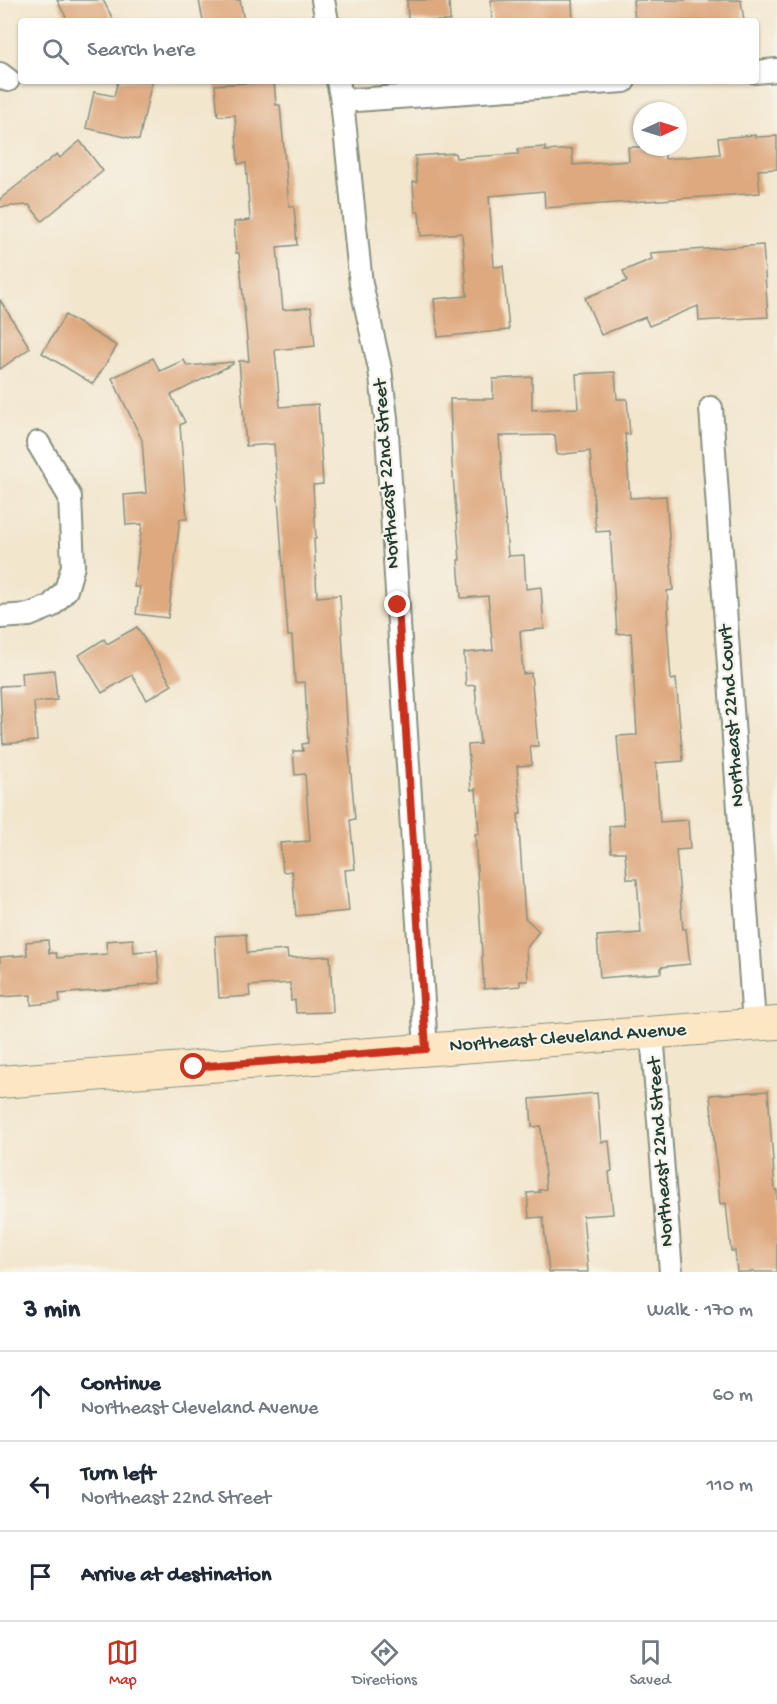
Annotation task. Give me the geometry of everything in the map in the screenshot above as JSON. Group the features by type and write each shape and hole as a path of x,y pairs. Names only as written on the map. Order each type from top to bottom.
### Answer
{"street":[{"path":"323,0 326,18"},
{"path":"759,72 777,70"},
{"path":"340,91 539,84"},
{"name":"Northeast 22nd Street","path":"340,91 362,284 380,369 386,418 426,1049"},
{"name":"Northeast 22nd Court","path":"711,408 766,1024"},
{"path":"0,617 29,615 51,606 66,590 73,567 70,497 38,443"},
{"name":"Northeast Cleveland Avenue","path":"0,1082 766,1024"},
{"name":"Northeast 22nd Street","path":"652,1033 671,1272"}],"building":[{"path":"57,0 103,0 112,18 66,18"},
{"path":"199,0 240,0 243,18 202,18"},
{"path":"407,0 449,0 450,18 408,18"},
{"path":"491,0 572,0 573,18 492,18"},
{"path":"633,0 741,0 744,18 635,18"},
{"path":"117,84 151,84 139,140 86,128 94,92 114,96"},
{"path":"274,84 276,105 280,105 289,206 294,206 297,245 277,247 283,310 311,307 315,346 275,350 280,407 318,404 323,484 313,485 317,597 340,595 355,819 350,820 355,869 345,870 349,911 296,916 292,871 283,872 280,843 310,841 305,774 295,775 293,751 303,751 302,744 308,743 305,682 295,683 292,636 288,636 274,444 246,446 239,361 249,361 234,222 250,220 246,163 238,164 235,115 218,116 215,85"},
{"path":"777,136 777,169 758,170 760,193 545,208 544,191 489,196 494,267 503,266 509,330 438,337 434,299 467,296 462,233 421,236 419,212 415,212 413,182 417,182 415,156 455,153 456,158 518,154 518,149 545,147 545,151 572,149 573,165 629,161 628,147 633,147 633,156 665,156 665,159 720,154 718,138"},
{"path":"80,141 103,171 42,221 29,205 0,207 0,199 57,154 60,158"},
{"path":"763,245 768,317 699,321 698,306 649,326 645,317 601,335 585,298 627,281 623,271 652,259 650,253"},
{"path":"0,300 30,348 0,369"},
{"path":"65,315 117,346 93,384 42,353"},
{"path":"153,358 160,371 184,360 187,366 233,362 171,395 185,422 180,425 187,519 180,519 168,618 136,614 140,587 134,587 142,524 126,525 124,495 146,493 142,440 112,378"},
{"path":"615,372 617,399 627,399 630,435 625,434 630,498 666,496 673,590 667,591 669,623 667,623 671,680 676,679 683,761 656,763 660,822 688,820 690,849 676,850 683,929 686,929 690,964 661,967 661,973 600,978 597,936 641,933 637,879 627,879 625,852 611,852 609,826 624,825 617,736 637,735 631,633 617,634 610,531 596,532 590,451 557,455 555,435 499,436 508,556 524,555 526,589 541,587 544,629 520,631 523,674 531,673 538,746 530,746 532,765 517,766 525,918 539,931 526,949 528,981 520,981 520,986 484,989 475,834 479,834 476,789 471,790 468,745 480,744 475,685 466,686 464,653 493,650 488,596 461,598 450,399 493,399 493,379 532,377 532,410 578,408 576,374"},
{"path":"137,627 172,685 147,700 132,675 102,693 79,655 104,639 107,644"},
{"path":"54,670 57,700 34,702 37,741 3,744 0,686 22,685 21,673"},
{"path":"246,934 247,953 287,950 288,958 330,956 333,1012 296,1013 295,1000 291,1001 290,983 249,986 250,996 219,998 215,936"},
{"path":"133,939 134,952 157,950 160,983 59,994 60,1002 31,1005 31,995 0,997 0,957 27,955 26,942 48,940 49,953 56,953 57,958 107,954 106,941"},
{"path":"768,1091 775,1190 777,1190 777,1272 737,1272 735,1251 731,1251 726,1203 720,1204 710,1095"},
{"path":"597,1093 601,1142 609,1141 613,1214 583,1216 588,1272 549,1272 543,1217 529,1218 527,1193 546,1189 541,1126 532,1127 530,1099"}],"route":[{"path":"194,1067 426,1049 398,605"}]}
